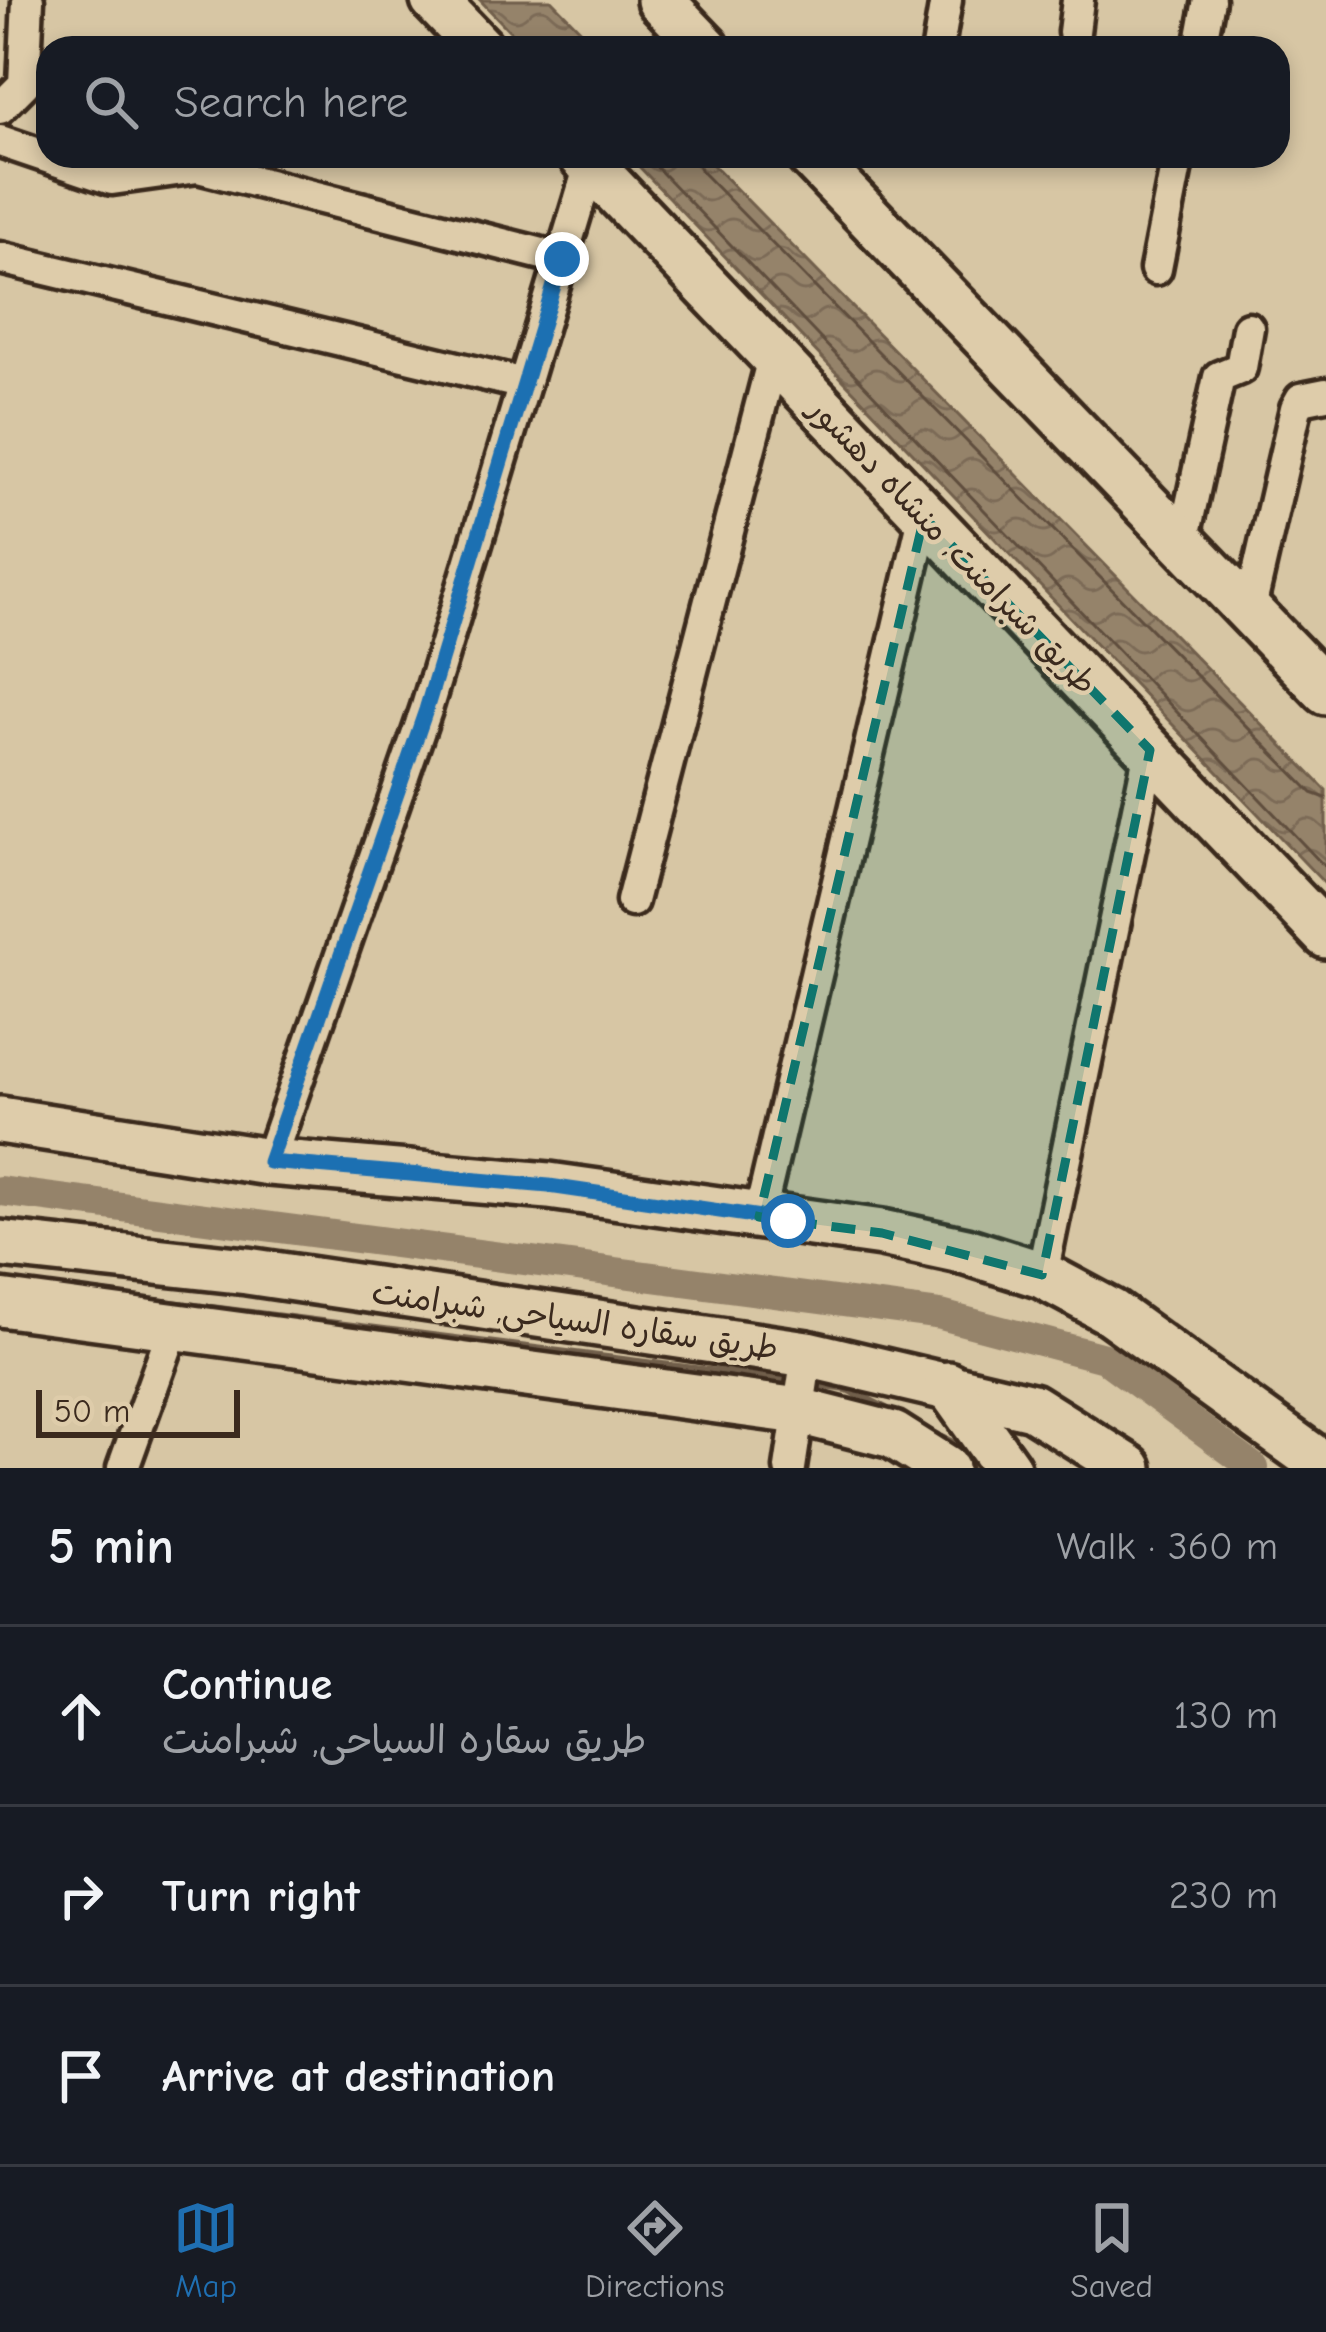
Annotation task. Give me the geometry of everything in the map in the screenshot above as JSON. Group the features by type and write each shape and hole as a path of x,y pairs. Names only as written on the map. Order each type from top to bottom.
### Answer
{"main road":[{"path":"434,0 468,36"},
{"path":"659,0 694,36"},
{"name":"طريق شبرامنت, منشاه دهشور","path":"594,168 1326,935"},
{"path":"822,168 1326,691"},
{"path":"0,1120 269,1162 549,1186 882,1233 1042,1276 1111,1312 1326,1467"},
{"name":"طريق سقاره السياحى, شبرامنت","path":"0,1244 245,1306 802,1385 948,1385 1045,1412 1129,1468"},
{"path":"0,1303 173,1330 245,1306 802,1385 945,1468"},
{"path":"948,1385 1007,1468"}],"street":[{"path":"0,108 24,84 28,0"},
{"path":"940,36 946,0"},
{"path":"1074,32 1078,0"},
{"path":"1202,36 1209,0"},
{"path":"0,141 36,153"},
{"path":"80,168 112,179 191,168"},
{"path":"202,168 562,259"},
{"path":"269,1162 426,710 562,259 584,168"},
{"path":"1156,269 1176,168"},
{"path":"0,259 524,384"},
{"path":"1184,542 1219,377 1241,368 1248,328"},
{"path":"632,901 773,358"},
{"path":"1249,613 1296,408 1301,399 1326,394"},
{"path":"759,1217 924,518"},
{"path":"1042,1276 1150,750"},
{"path":"123,1468 173,1330"},
{"path":"790,1468 802,1385"}],"highlighted area":[{"path":"924,517 1150,750 1042,1275 882,1233 759,1217"}],"water":[{"path":"480,0 551,0 586,36 514,36"},
{"path":"640,168 716,168 1326,790 1326,885"}],"waterway":[{"path":"0,1191 941,1315 1104,1358 1254,1468"},
{"path":"85,1292 796,1382"},
{"path":"811,1384 847,1389 898,1415"},
{"path":"922,1428 957,1445 977,1468"}],"route":[{"path":"562,259 426,710 269,1162 549,1186 788,1221"}]}
